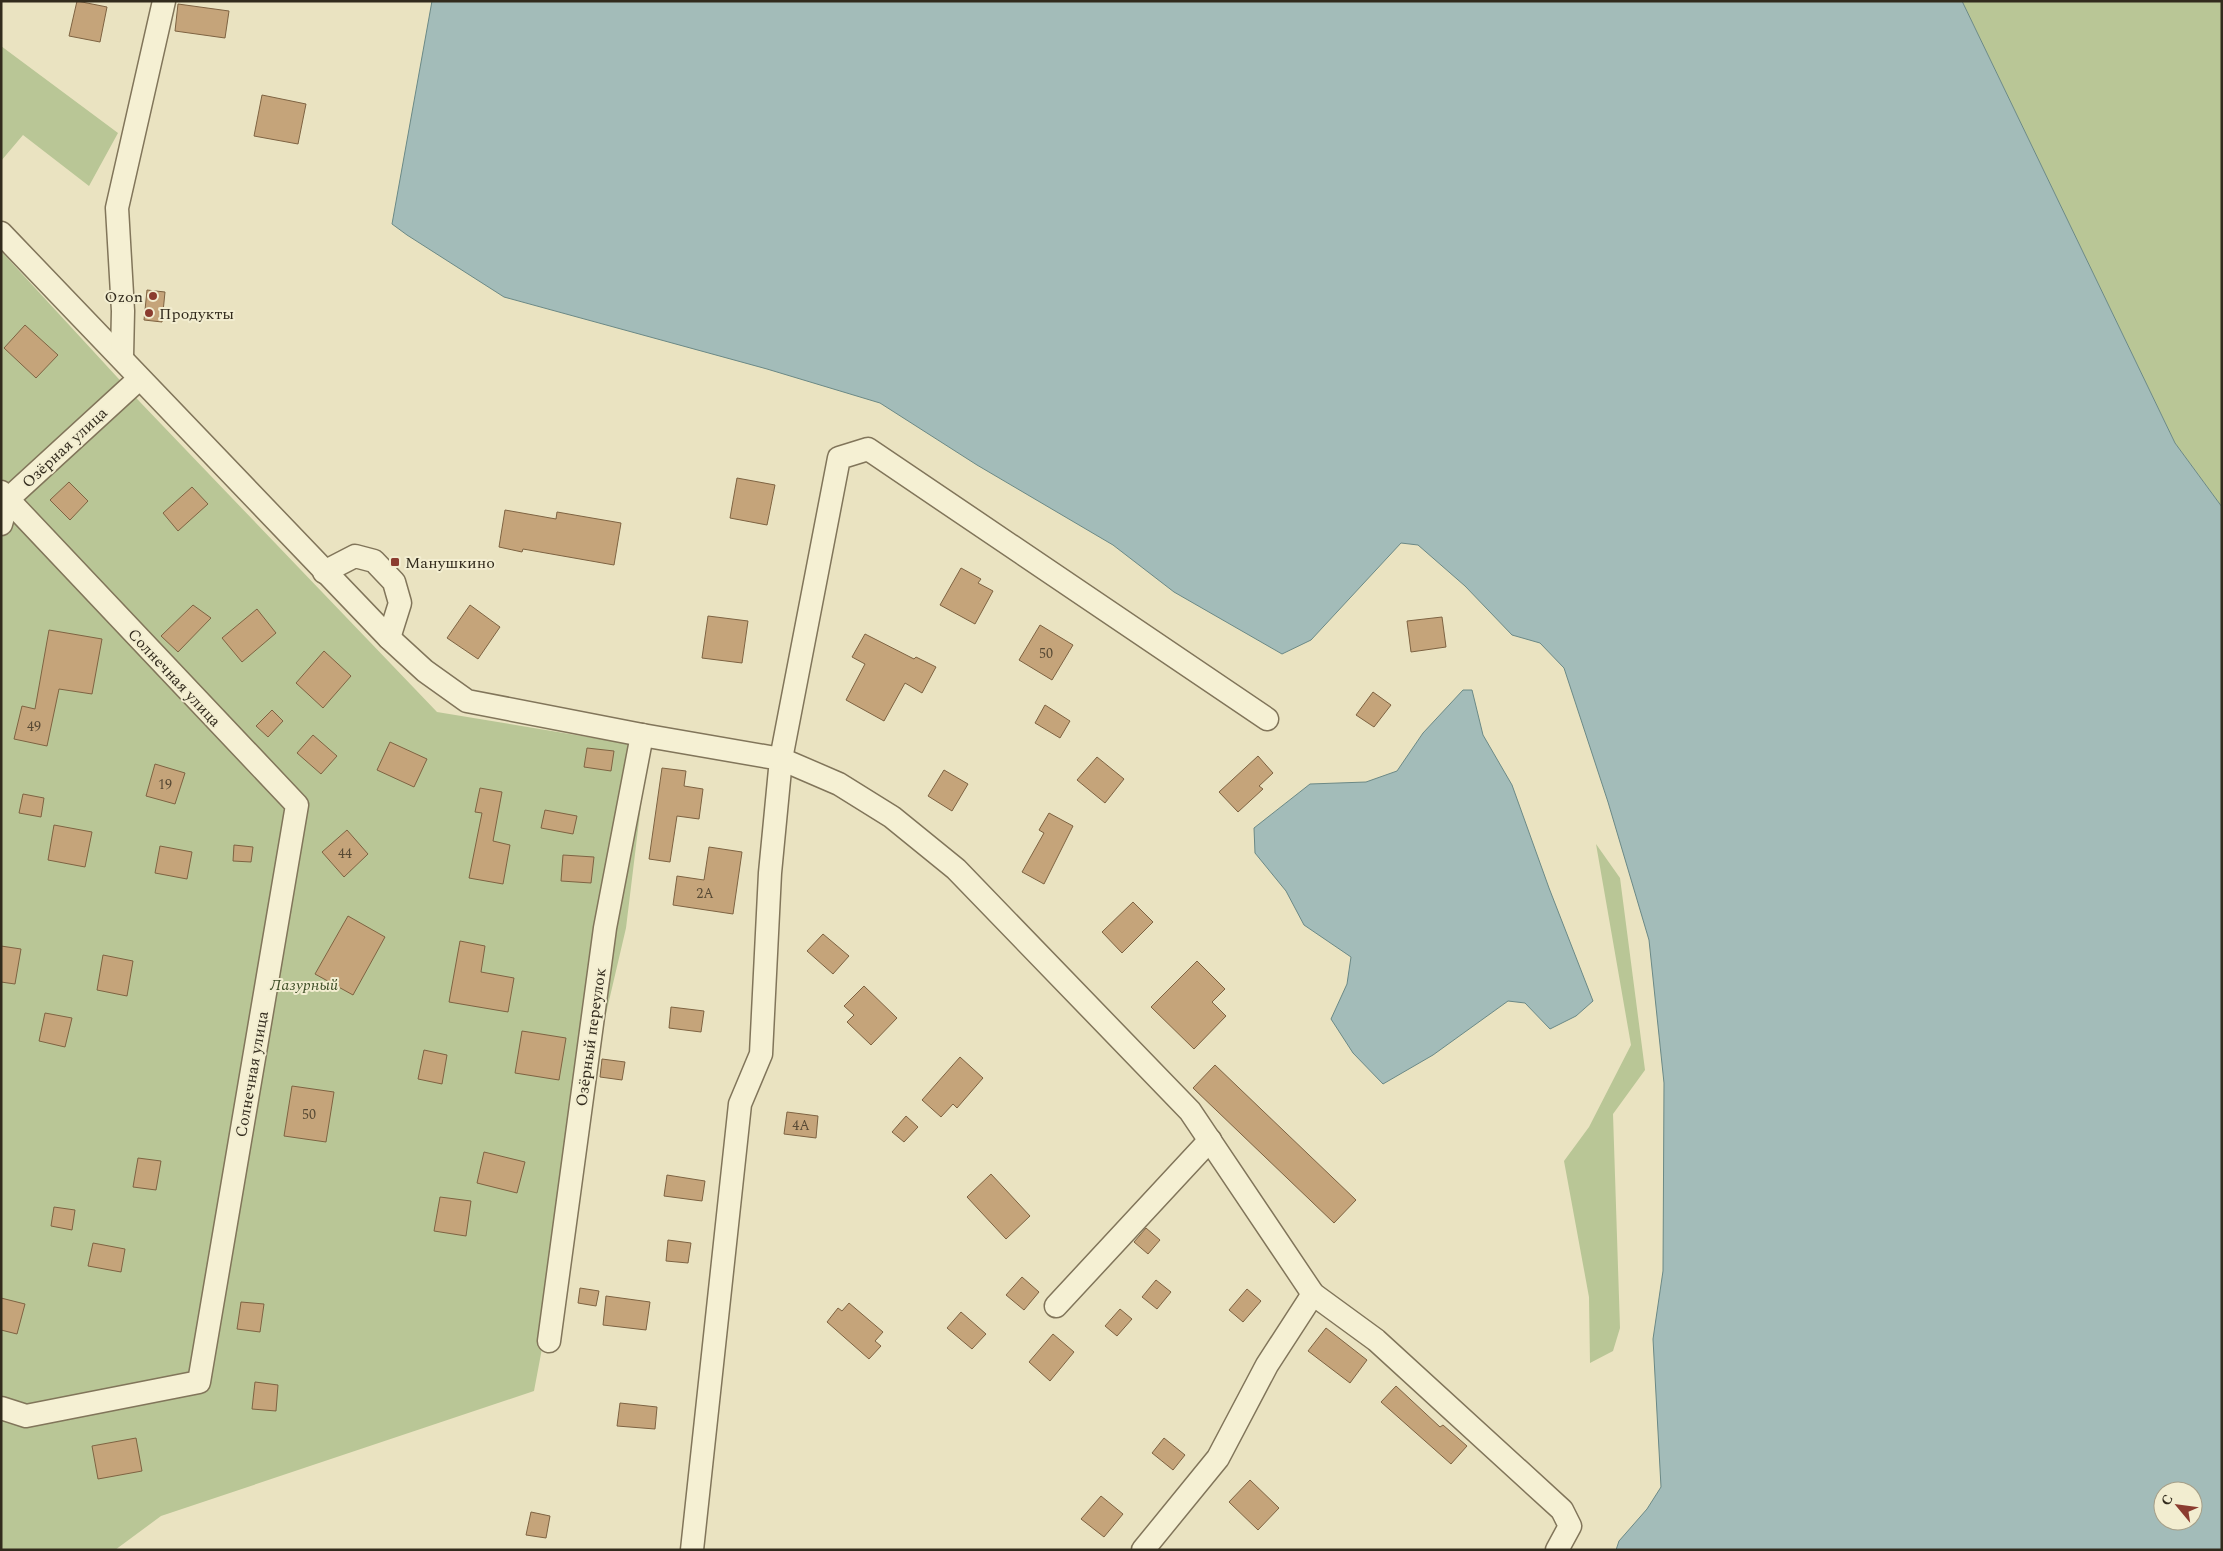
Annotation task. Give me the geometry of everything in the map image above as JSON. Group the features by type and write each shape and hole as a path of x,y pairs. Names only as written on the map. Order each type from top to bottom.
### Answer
{"street":[{"path":"122,357 123,311 116,208 164,1"},
{"path":"1,233 122,357 139,379 389,638 425,671 467,701 642,735 781,759 839,784 892,817 956,869 1190,1110 1313,1294 1376,1340 1562,1510 1570,1526 1558,1550"},
{"name":"Озёрная улица","path":"1,524 4,496 139,379"},
{"path":"692,1550 740,1104 761,1054 770,873 781,759 839,458 868,449 1267,720"},
{"name":"Солнечная улица","path":"1,1408 26,1416 199,1382 297,806 4,496"},
{"path":"324,572 355,556 374,562 394,582 400,603 389,638"},
{"name":"Озёрный переулок","path":"549,1341 605,928 642,735"},
{"path":"1056,1306 1210,1140"},
{"path":"1143,1550 1218,1458 1267,1365 1313,1294"}],"green space":[{"path":"1962,1 2222,1 2222,507 2175,443"},
{"path":"1,46 118,133 89,186 23,135 1,161"},
{"name":"Лазурный","path":"1,251 140,402 437,712 648,747 626,928 601,1035 534,1391 161,1516 115,1550 1,1550"},
{"path":"1596,844 1620,878 1645,1070 1613,1114 1620,1328 1613,1351 1590,1363 1589,1297 1564,1161 1589,1127 1631,1045"}],"water":[{"path":"432,1 1962,1 2175,443 2222,507 2222,1550 1616,1550 1619,1541 1647,1509 1661,1487 1653,1339 1663,1271 1664,1083 1649,940 1608,802 1564,668 1540,643 1512,635 1465,586 1418,545 1401,543 1311,640 1282,654 1174,592 1113,545 977,465 880,403 767,369 504,297 392,224"},
{"path":"1463,690 1472,690 1483,735 1512,785 1549,888 1593,1001 1576,1016 1550,1029 1525,1003 1508,1001 1433,1055 1383,1084 1353,1053 1331,1019 1347,984 1351,957 1304,925 1286,891 1255,853 1254,828 1310,784 1366,782 1397,771 1423,733"}],"building":[{"path":"77,1 107,7 100,42 69,36"},
{"path":"178,4 229,11 225,38 175,31"},
{"path":"262,95 306,104 298,144 254,136"},
{"path":"147,290 165,292 162,322 144,320"},
{"path":"25,325 58,355 36,378 4,348"},
{"path":"737,478 775,485 767,525 730,518"},
{"path":"69,482 88,501 70,520 50,500"},
{"path":"192,487 208,504 178,531 163,513"},
{"path":"505,510 556,519 557,512 621,523 614,565 523,549 522,552 499,547"},
{"path":"961,568 981,579 978,583 993,591 975,624 940,605"},
{"path":"193,605 211,618 178,652 161,636"},
{"path":"470,605 500,627 478,659 447,638"},
{"path":"257,609 276,633 242,662 222,638"},
{"path":"708,616 748,621 742,663 702,658"},
{"path":"1442,617 1446,647 1411,652 1407,621"},
{"path":"1040,625 1073,645 1052,680 1019,660"},
{"path":"49,630 102,639 92,694 59,689 47,746 14,739 22,706 35,709"},
{"path":"865,634 914,659 916,657 936,667 922,693 905,683 884,721 846,700 865,664 852,657"},
{"path":"324,651 351,676 323,708 296,683"},
{"path":"1373,692 1391,705 1374,727 1356,715"},
{"path":"1045,705 1070,721 1060,738 1035,723"},
{"path":"272,710 283,721 268,737 256,726"},
{"path":"313,735 337,756 321,774 297,753"},
{"path":"390,742 427,759 414,787 377,770"},
{"path":"587,748 614,751 611,771 584,767"},
{"path":"1258,756 1273,773 1259,786 1263,789 1238,812 1219,792"},
{"path":"1097,757 1124,779 1105,803 1077,780"},
{"path":"155,764 185,773 175,804 146,796"},
{"path":"662,768 686,771 684,786 703,789 699,819 677,816 670,862 649,859"},
{"path":"944,770 968,784 952,811 928,796"},
{"path":"480,788 502,792 493,841 510,845 503,884 469,878 482,813 475,812"},
{"path":"23,794 44,798 41,817 19,813"},
{"path":"545,810 577,816 573,834 541,828"},
{"path":"1049,813 1073,826 1044,884 1022,872 1044,833 1039,830"},
{"path":"54,825 92,832 85,867 48,860"},
{"path":"347,830 368,854 344,877 322,852"},
{"path":"234,845 253,847 251,862 233,861"},
{"path":"160,846 192,852 187,879 155,873"},
{"path":"709,847 742,852 733,914 673,905 677,876 704,880"},
{"path":"563,855 594,857 591,883 561,881"},
{"path":"1133,902 1153,922 1122,953 1102,932"},
{"path":"348,916 385,937 353,995 315,974"},
{"path":"823,934 849,956 833,974 807,951"},
{"path":"460,941 485,946 481,972 514,978 508,1012 449,1002"},
{"path":"1,946 21,949 15,984 1,982"},
{"path":"103,955 133,961 127,996 97,990"},
{"path":"1197,961 1225,989 1212,1002 1226,1016 1194,1049 1151,1007"},
{"path":"864,986 897,1018 871,1045 847,1022 854,1015 844,1006"},
{"path":"671,1007 704,1011 701,1032 669,1028"},
{"path":"45,1013 72,1018 65,1047 39,1041"},
{"path":"522,1031 566,1038 559,1080 515,1073"},
{"path":"424,1050 447,1055 442,1084 418,1079"},
{"path":"960,1057 983,1078 957,1108 953,1104 941,1117 922,1100"},
{"path":"602,1059 625,1062 622,1080 600,1077"},
{"path":"1215,1065 1356,1200 1334,1223 1193,1088"},
{"path":"292,1086 334,1092 326,1142 284,1136"},
{"path":"787,1112 818,1116 816,1138 784,1134"},
{"path":"906,1116 918,1127 904,1142 892,1132"},
{"path":"484,1152 525,1162 517,1193 477,1183"},
{"path":"138,1158 161,1161 156,1190 133,1187"},
{"path":"991,1174 1030,1216 1006,1239 967,1197"},
{"path":"667,1175 705,1181 702,1201 664,1196"},
{"path":"440,1197 471,1201 466,1236 434,1231"},
{"path":"54,1207 75,1210 72,1230 51,1226"},
{"path":"1146,1228 1160,1240 1148,1254 1134,1242"},
{"path":"668,1240 691,1243 688,1263 666,1261"},
{"path":"93,1243 125,1249 121,1272 88,1266"},
{"path":"1022,1277 1039,1292 1024,1310 1006,1295"},
{"path":"1156,1280 1171,1292 1157,1309 1142,1297"},
{"path":"580,1288 599,1291 596,1306 578,1303"},
{"path":"1247,1289 1261,1301 1243,1322 1229,1310"},
{"path":"606,1296 650,1302 646,1330 603,1325"},
{"path":"1,1298 25,1304 17,1334 1,1330"},
{"path":"241,1302 264,1304 260,1332 237,1329"},
{"path":"849,1303 883,1332 875,1341 881,1346 869,1359 827,1322 838,1308 842,1311"},
{"path":"1120,1309 1132,1319 1117,1336 1105,1326"},
{"path":"961,1312 986,1334 972,1349 947,1328"},
{"path":"1326,1328 1367,1360 1350,1383 1308,1351"},
{"path":"1053,1334 1074,1352 1050,1381 1029,1362"},
{"path":"255,1382 278,1385 276,1411 252,1409"},
{"path":"1396,1386 1440,1427 1443,1425 1467,1446 1451,1464 1381,1402"},
{"path":"620,1403 657,1407 655,1429 617,1426"},
{"path":"136,1438 142,1471 98,1479 92,1446"},
{"path":"1164,1438 1185,1455 1173,1470 1152,1453"},
{"path":"1250,1480 1279,1508 1258,1530 1229,1502"},
{"path":"1101,1496 1123,1514 1104,1537 1081,1519"},
{"path":"531,1512 550,1516 546,1538 526,1535"}],"place":[{"name":"Ozon","path":"153,296"},
{"name":"Продукты","path":"149,313"},
{"name":"Манушкино","path":"395,562"}]}
